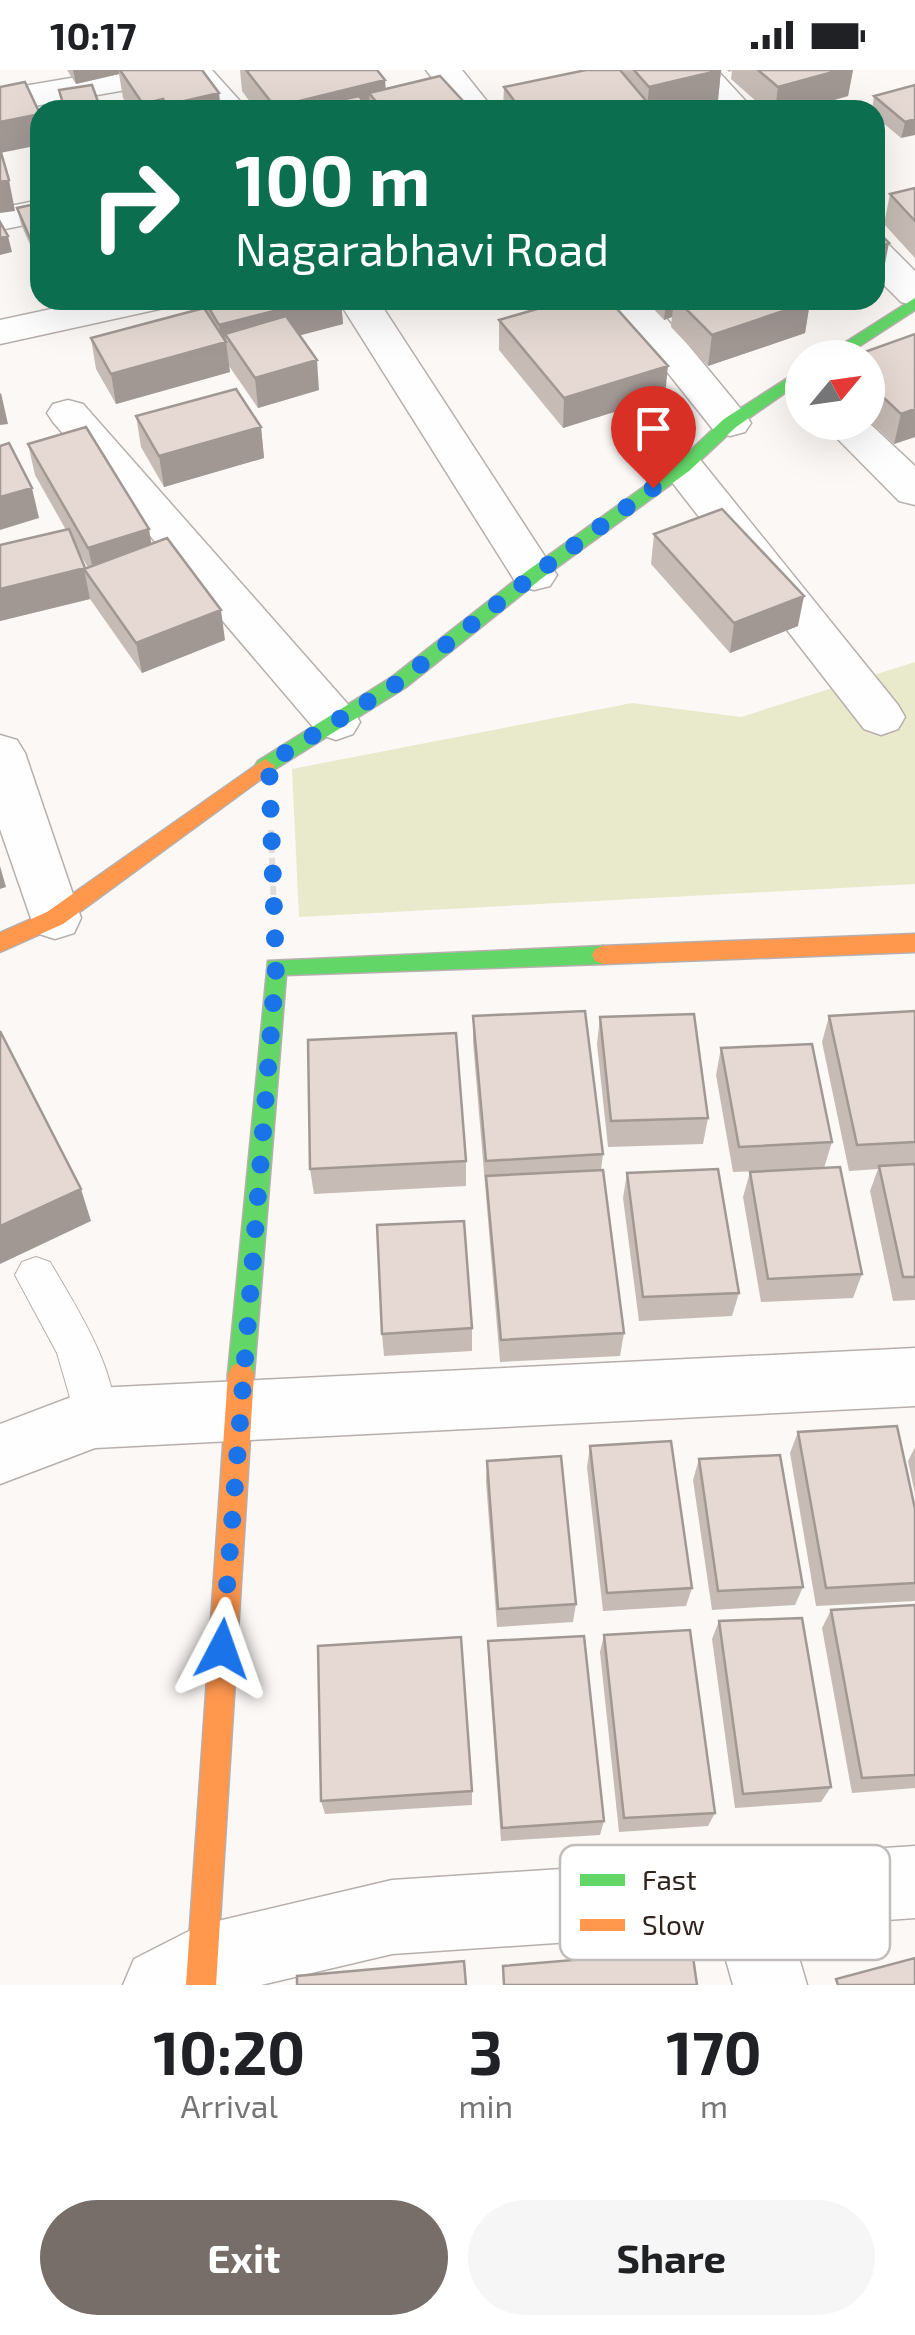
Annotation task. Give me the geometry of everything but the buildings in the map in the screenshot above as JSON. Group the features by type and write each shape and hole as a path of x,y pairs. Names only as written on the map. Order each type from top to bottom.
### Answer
{"street":[{"path":"0,101 179,70"},
{"path":"194,70 221,100"},
{"path":"444,70 468,100"},
{"path":"697,70 726,100"},
{"path":"0,219 30,214"},
{"path":"885,263 915,294"},
{"path":"859,340 915,304"},
{"path":"0,332 103,310"},
{"path":"364,310 534,575"},
{"path":"638,310 730,423"},
{"path":"0,943 55,918 269,763 399,682 534,575 684,467 730,423 785,388"},
{"path":"68,413 336,722"},
{"path":"861,440 915,491"},
{"path":"684,467 880,717"},
{"path":"0,753 55,918"},
{"path":"560,1906 392,1917 187,1977 276,968 915,943"},
{"path":"0,1454 95,1418 237,1414 915,1377"},
{"path":"890,1884 915,1882"},
{"path":"763,1960 770,1985"}],"lane":[{"path":"36,1275 77,1348 95,1418"}],"path":[{"path":"269,763 276,968"}],"green space":[{"path":"915,662 915,884 299,917 292,769 632,703 741,717"}],"traffic: fast":[{"path":"857,340 915,303"},
{"path":"265,766 399,682 534,575 683,467 730,423 785,386"},
{"path":"241,1374 276,967 603,955"}],"traffic: slow":[{"path":"0,943 55,918 265,766"},
{"path":"603,955 915,943"},
{"path":"201,1985 241,1374"}],"route":[{"path":"222,1649 237,1414 276,968 269,763 399,682 534,575 653,488"}]}
